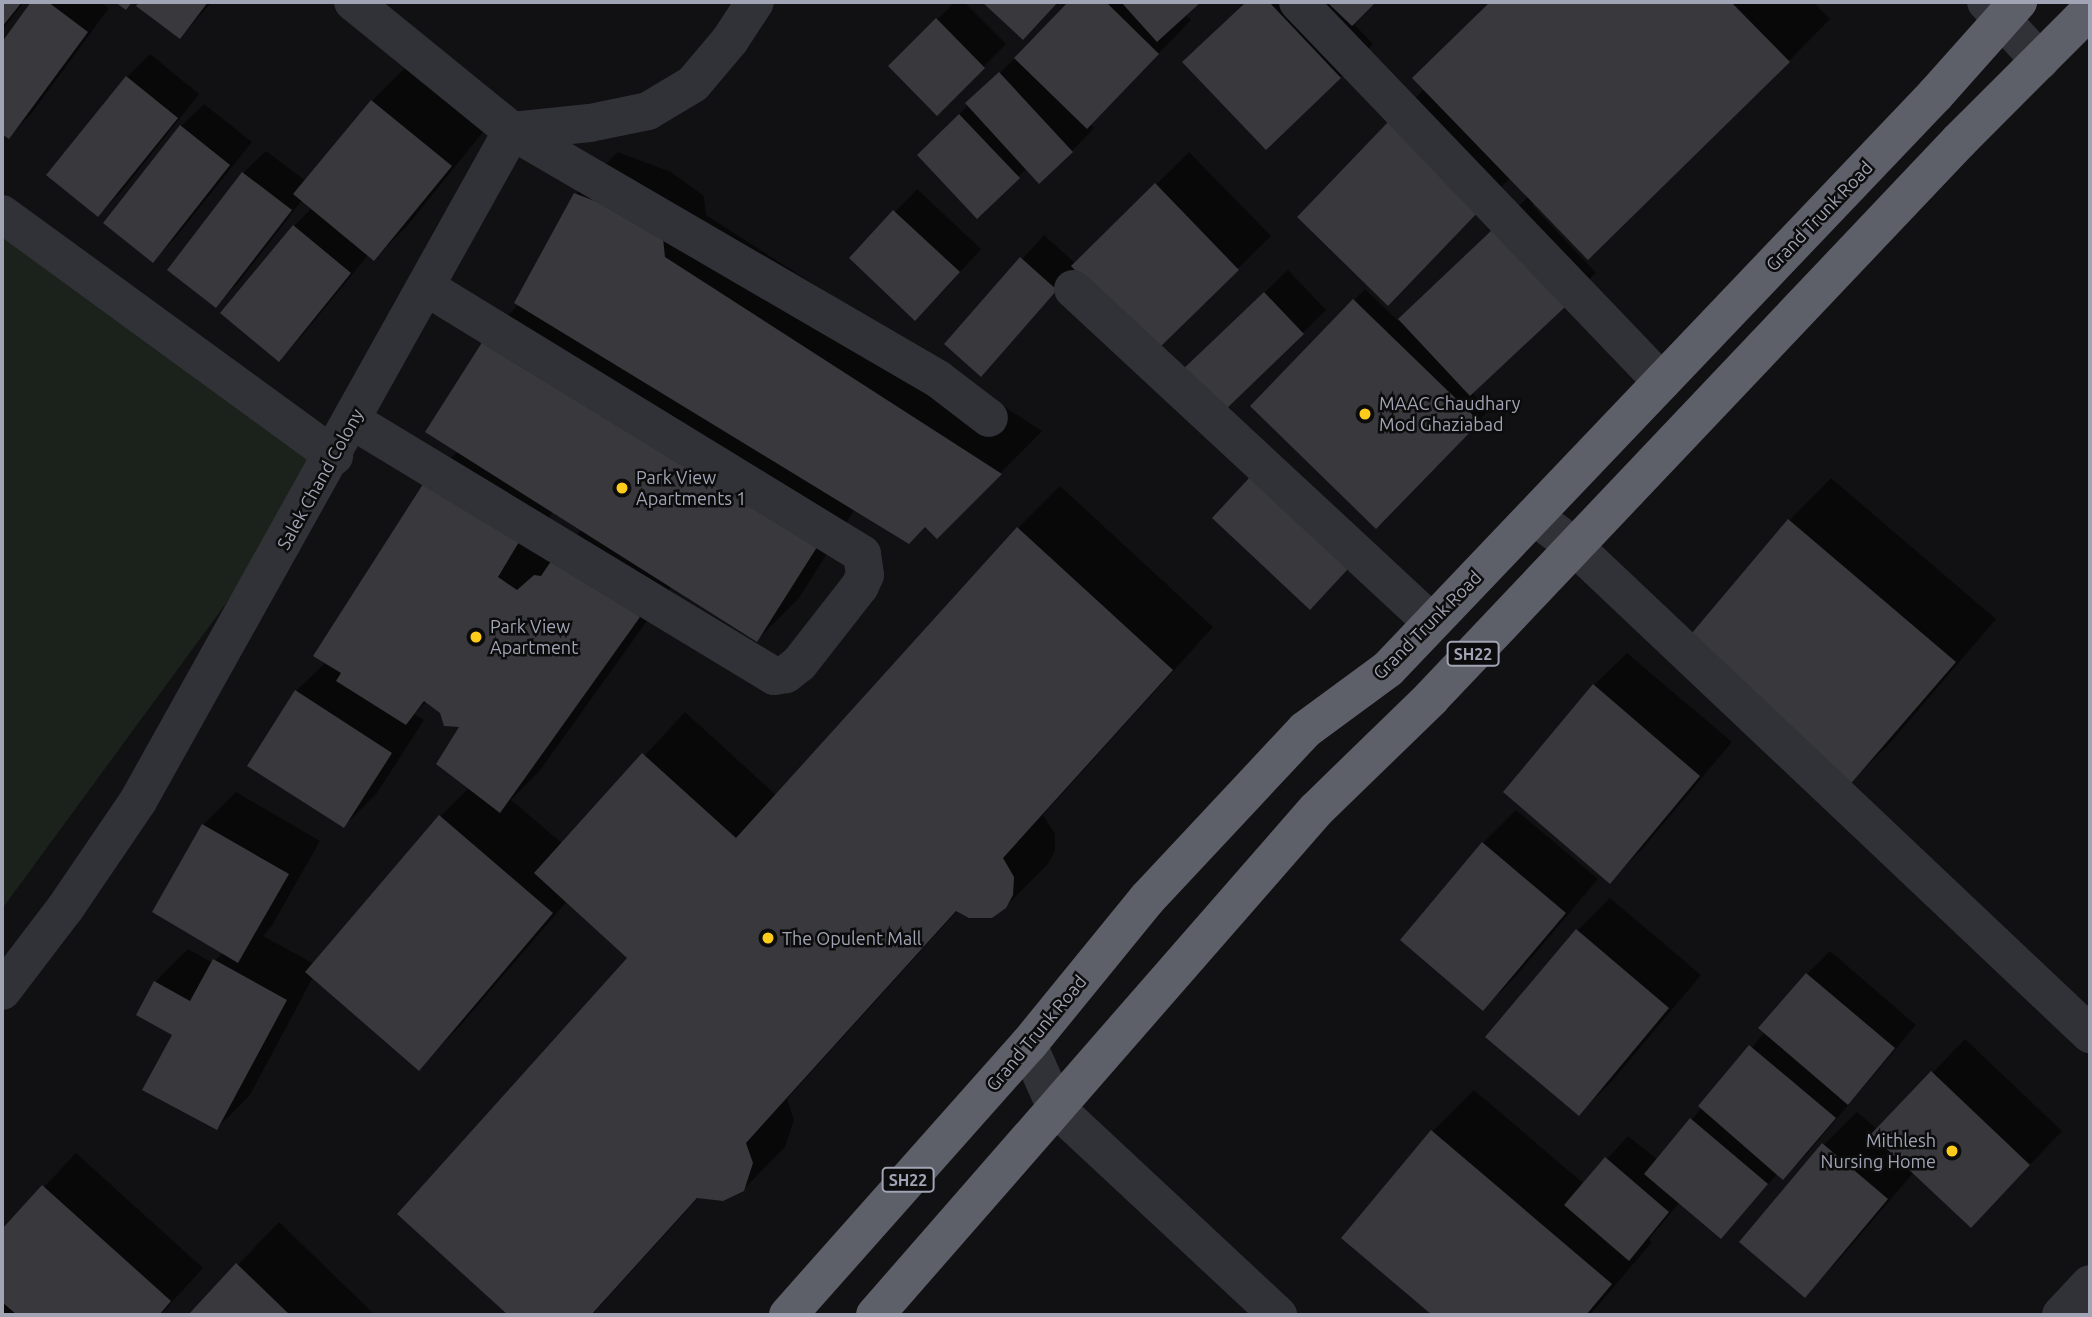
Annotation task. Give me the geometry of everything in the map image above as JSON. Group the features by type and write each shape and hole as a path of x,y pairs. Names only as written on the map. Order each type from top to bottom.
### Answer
{"highway":[{"name":"Grand Trunk Road","path":"788,1315 1028,1045 1147,899 1305,730 1388,669 1935,95 2002,7"},
{"name":"SH22","path":"875,1315 1316,810 1432,698 1959,141 2040,61 2084,28"}],"street":[{"path":"353,2 512,131 937,379 989,418"},
{"path":"512,131 590,123 648,111 693,84 730,40 755,2"},
{"path":"1298,2 1662,382"},
{"path":"2002,7 2040,61"},
{"name":"Salek Chand Colony","path":"2,991 66,907 138,801 334,456 512,131"},
{"path":"2,214 334,456"},
{"path":"353,421 774,676 786,674 799,664 866,575 862,554 426,287"},
{"path":"1073,289 1432,623"},
{"path":"1534,516 1575,547 2090,1034"},
{"path":"1028,1045 1056,1108 1278,1315"},
{"path":"2061,1315 2090,1284"}],"shaded area":[{"path":"2,199 334,456 2,909"}],"building":[{"path":"2,2 22,2 2,27"},
{"path":"31,2 48,2 88,32 9,139 2,134 2,42"},
{"path":"115,2 132,2 126,10"},
{"path":"139,2 208,2 180,39 136,6"},
{"path":"982,2 1058,2 1023,40"},
{"path":"1068,2 1106,2 1159,54 1087,129 1014,58"},
{"path":"1121,2 1201,2 1157,42"},
{"path":"1246,2 1269,2 1341,78 1266,150 1182,62"},
{"path":"1327,2 1376,2 1352,26"},
{"path":"1490,2 1731,2 1790,62 1588,260 1412,78"},
{"path":"936,18 985,68 937,116 888,66"},
{"path":"999,72 1073,152 1039,184 965,103"},
{"path":"126,76 178,118 98,217 46,175"},
{"path":"371,100 452,166 374,261 293,194"},
{"path":"959,114 1020,178 977,219 917,155"},
{"path":"1389,121 1480,210 1388,306 1297,217"},
{"path":"180,125 230,165 153,263 103,223"},
{"path":"242,172 292,210 216,308 167,270"},
{"path":"1155,183 1239,270 1154,353 1071,266"},
{"path":"574,193 629,214 663,238 665,257 1002,474 937,539 925,527 909,544 514,303"},
{"path":"893,210 960,272 915,321 849,258"},
{"path":"293,225 351,273 279,362 220,313"},
{"path":"1492,230 1565,307 1470,396 1398,319"},
{"path":"1020,257 1057,290 981,377 944,344"},
{"path":"1264,292 1304,334 1220,415 1179,373"},
{"name":"MAAC Chaudhary Mod Ghaziabad","path":"1353,299 1480,422 1376,529 1250,406"},
{"name":"Park View Apartments 1","path":"488,333 819,544 757,642 425,432"},
{"path":"1250,477 1348,569 1310,610 1212,518"},
{"name":"Park View Apartment","path":"425,481 519,542 498,577 517,590 534,575 541,576 558,551 640,617 500,813 436,764 459,727 444,726 440,713 424,701 406,725 336,681 341,673 313,656"},
{"path":"1788,519 1956,662 1847,788 1681,646"},
{"name":"The Opulent Mall","path":"1017,527 1173,670 1003,858 1014,877 1013,895 1006,908 992,918 969,918 956,911 746,1143 753,1163 744,1191 723,1201 697,1198 591,1315 508,1315 397,1214 627,958 534,873 642,753 736,838"},
{"path":"1593,684 1700,776 1610,884 1503,792"},
{"path":"295,690 392,753 344,828 247,766"},
{"path":"439,815 553,913 419,1071 305,972"},
{"path":"202,824 289,874 238,963 152,912"},
{"path":"1482,842 1566,913 1483,1011 1400,940"},
{"path":"1576,929 1669,1008 1579,1116 1485,1037"},
{"path":"213,959 287,1000 217,1130 142,1090 172,1035 136,1015 154,981 190,1001"},
{"path":"1806,973 1895,1048 1848,1105 1758,1028"},
{"path":"1749,1045 1836,1118 1783,1180 1698,1106"},
{"path":"1931,1071 2030,1165 1971,1228 1871,1134"},
{"path":"1690,1118 1768,1184 1721,1239 1644,1174"},
{"path":"1431,1130 1612,1284 1586,1315 1432,1315 1341,1238"},
{"path":"1822,1143 1888,1199 1805,1298 1739,1242"},
{"path":"1605,1157 1669,1212 1629,1261 1564,1205"},
{"path":"42,1185 171,1301 159,1315 17,1315 2,1302 2,1229"},
{"path":"236,1263 290,1315 188,1315"}],"place":[{"name":"MAAC Chaudhary Mod Ghaziabad","path":"1365,414"},
{"name":"Park View Apartments 1","path":"622,488"},
{"name":"Park View Apartment","path":"476,637"},
{"name":"The Opulent Mall","path":"768,938"},
{"name":"Mithlesh Nursing Home","path":"1952,1151"}]}
